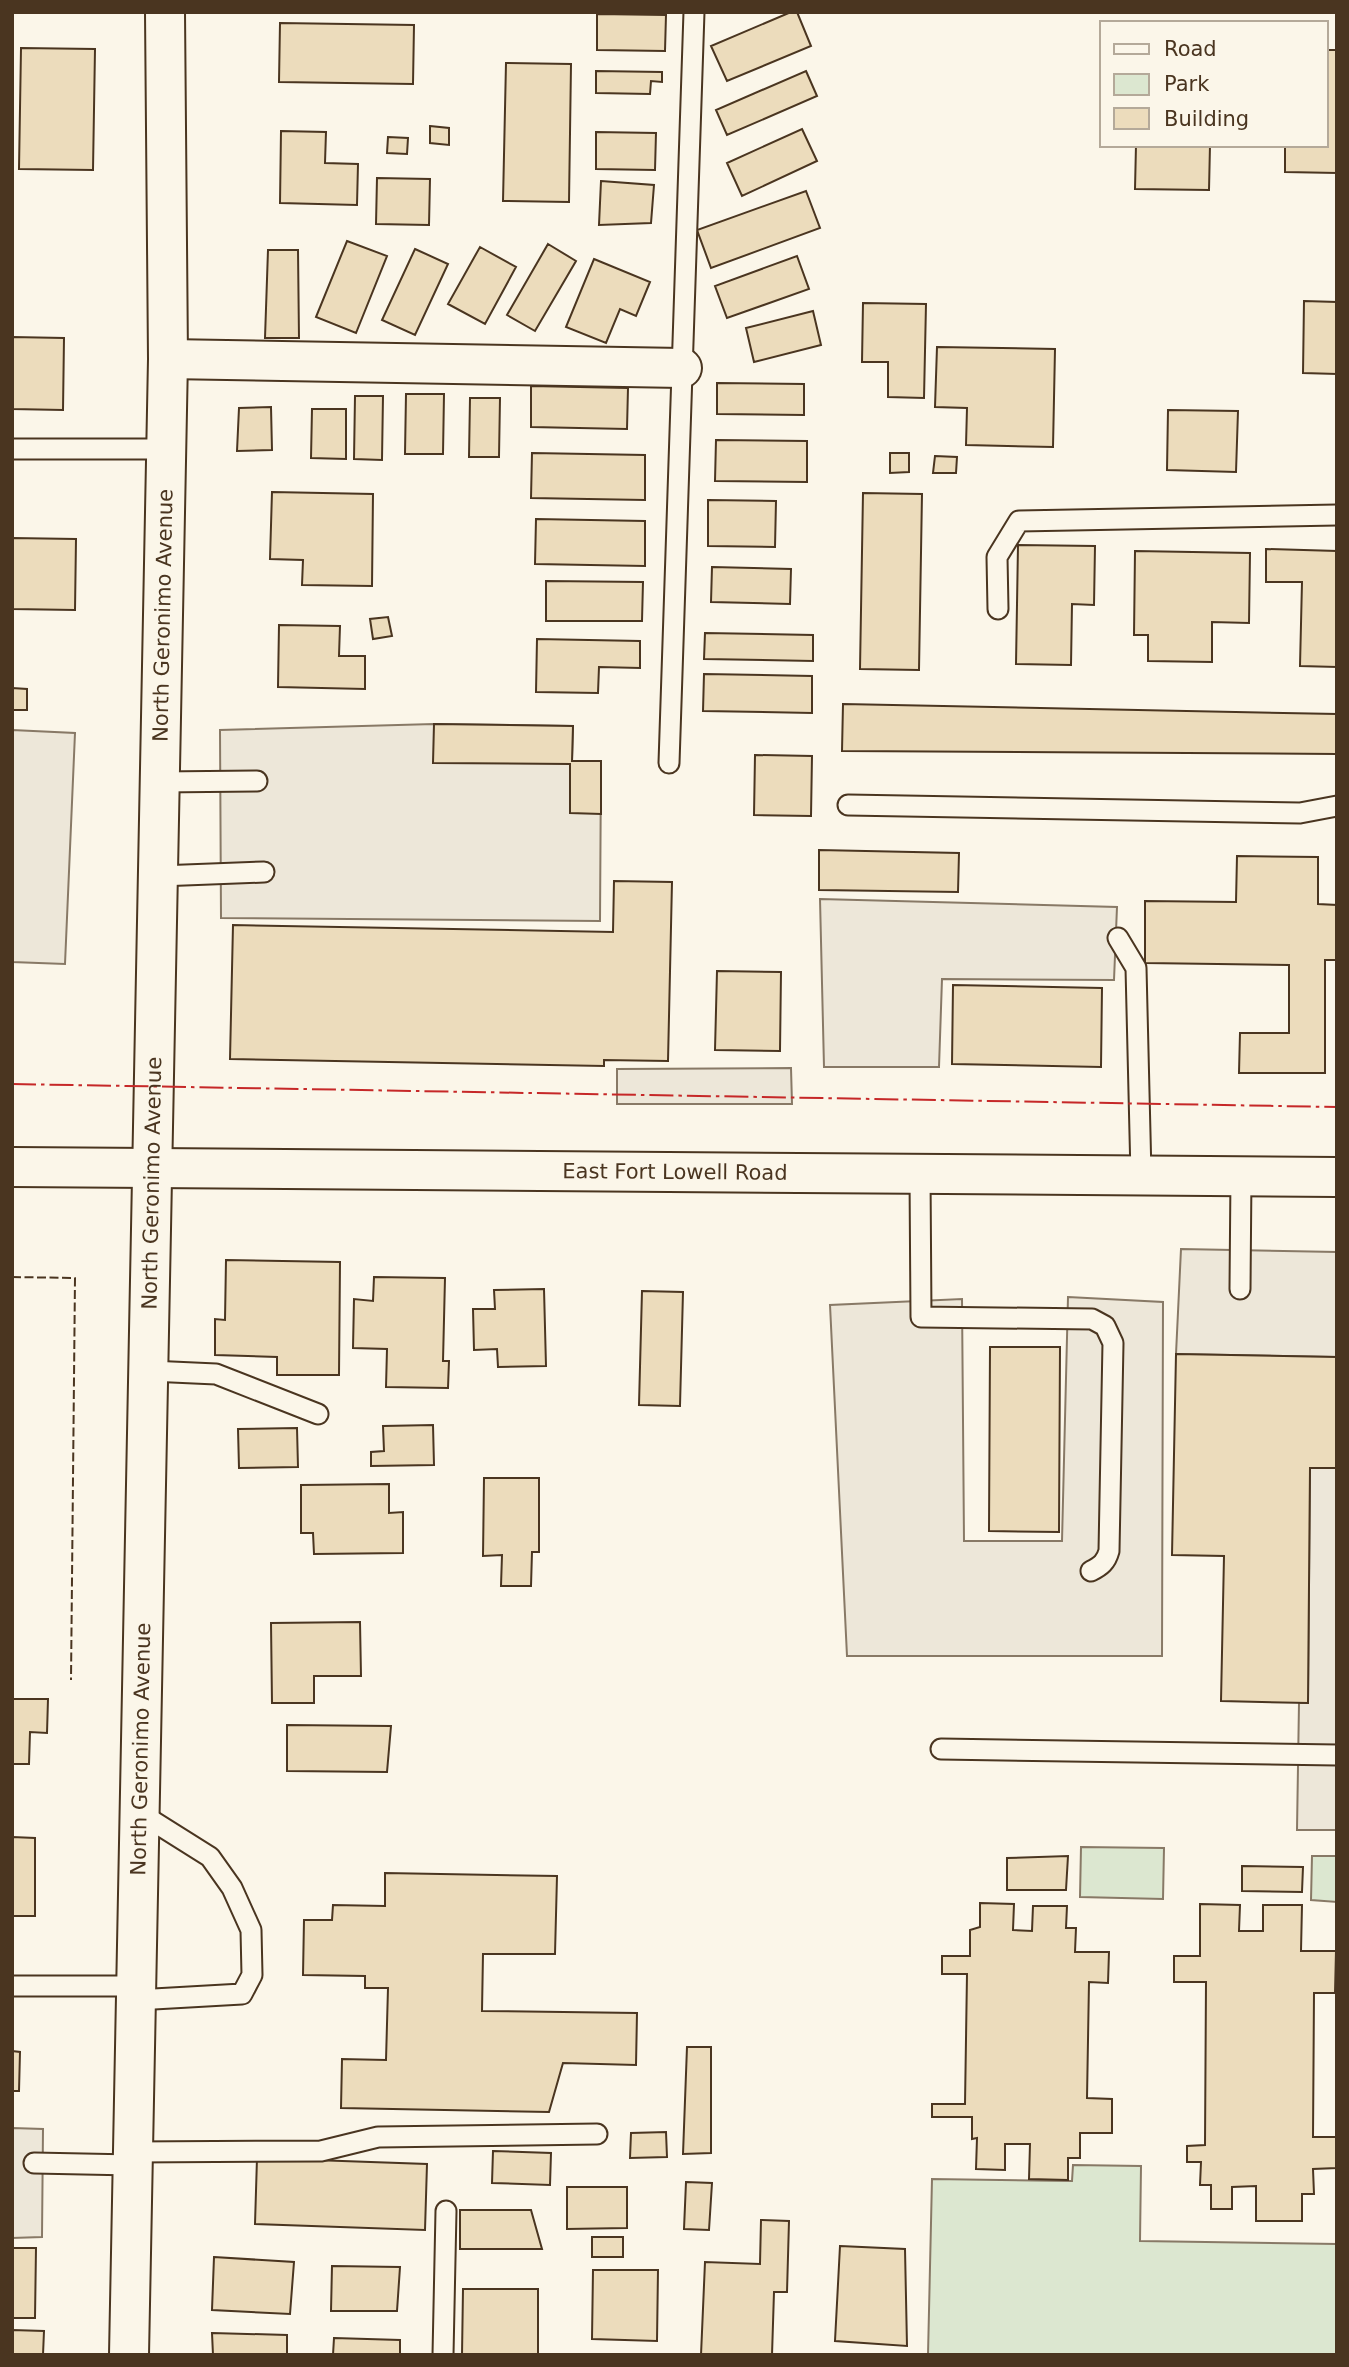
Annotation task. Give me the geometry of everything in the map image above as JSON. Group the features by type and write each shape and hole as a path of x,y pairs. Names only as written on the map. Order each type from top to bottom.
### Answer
{"street":[{"name":"North Geronimo Avenue","path":"129,2355 168,359 165,12"},
{"path":"168,359 682,368"},
{"name":"East Fort Lowell Road","path":"12,1167 1337,1177"}],"lane":[{"path":"669,763 694,12"},
{"path":"12,449 166,449"},
{"path":"998,609 997,557 1019,521 1337,515"},
{"path":"160,782 257,781"},
{"path":"848,805 1300,813 1337,806"},
{"path":"159,876 264,872"},
{"path":"1118,938 1136,968 1141,1175"},
{"path":"920,1174 921,1317 1092,1319 1105,1326 1113,1343 1109,1551 1107,1559 1091,1571"},
{"path":"1240,1289 1241,1177"},
{"path":"149,1371 216,1374 318,1413"},
{"path":"941,1749 1337,1755"},
{"path":"12,1986 137,1993 242,1994 252,1975 251,1930 232,1888 210,1857 140,1813"},
{"path":"34,2163 321,2151 378,2137 597,2134"},
{"path":"443,2355 446,2211"}],"green space":[{"path":"1081,1847 1164,1848 1163,1899 1080,1897"},
{"path":"1312,1856 1337,1856 1337,1902 1311,1900"},
{"path":"1073,2165 1141,2166 1140,2241 1337,2244 1337,2355 928,2355 932,2179 1072,2181"}],"shaded area":[{"path":"434,724 573,726 572,761 601,761 600,921 221,918 220,730"},
{"path":"12,730 75,733 65,964 12,962"},
{"path":"820,899 1117,907 1114,980 942,979 939,1067 824,1067"},
{"path":"791,1068 792,1104 617,1104 617,1069"},
{"path":"1181,1249 1337,1252 1337,1357 1176,1354"},
{"path":"1068,1297 1163,1302 1162,1656 847,1656 830,1305 962,1299 964,1541 1062,1541"},
{"path":"1310,1468 1337,1468 1337,1830 1297,1830 1299,1703 1308,1703"},
{"path":"12,2128 43,2129 42,2237 12,2238"}],"building":[{"path":"791,12 797,12 811,46 727,81 711,46"},
{"path":"597,14 666,15 665,51 597,50"},
{"path":"280,23 414,25 413,84 279,82"},
{"path":"21,48 95,49 93,170 19,169"},
{"path":"1328,50 1337,50 1337,173 1285,172 1285,147 1328,147"},
{"path":"506,63 571,64 569,202 503,201"},
{"path":"596,71 662,72 662,82 651,81 650,94 596,93"},
{"path":"806,71 817,96 727,135 716,110"},
{"path":"430,126 449,128 449,145 430,143"},
{"path":"802,129 817,161 742,196 727,163"},
{"path":"281,131 326,132 325,163 358,164 357,205 280,203"},
{"path":"596,132 656,133 655,170 596,169"},
{"path":"388,137 408,138 407,154 387,153"},
{"path":"1136,147 1210,147 1209,190 1135,189"},
{"path":"377,178 430,179 429,225 376,224"},
{"path":"601,181 654,185 651,223 599,225"},
{"path":"806,191 820,228 711,268 697,230"},
{"path":"347,241 387,256 356,333 316,317"},
{"path":"548,244 576,261 535,331 507,315"},
{"path":"480,247 516,267 485,324 448,304"},
{"path":"415,249 448,264 415,335 382,320"},
{"path":"268,250 298,250 299,338 265,338"},
{"path":"797,256 809,289 727,318 715,286"},
{"path":"594,259 650,282 636,316 620,309 606,343 566,327"},
{"path":"1304,301 1337,302 1337,374 1303,373"},
{"path":"863,303 926,304 924,398 888,397 888,362 862,362"},
{"path":"813,311 821,345 754,362 746,328"},
{"path":"12,337 64,338 63,410 12,409"},
{"path":"937,347 1055,349 1053,447 966,445 967,408 935,407"},
{"path":"717,383 804,384 804,415 717,414"},
{"path":"531,386 628,388 627,429 531,427"},
{"path":"406,394 444,394 443,454 405,454"},
{"path":"355,396 383,396 382,460 354,459"},
{"path":"470,398 500,398 499,457 469,457"},
{"path":"271,407 272,450 237,451 239,408"},
{"path":"312,409 346,409 346,459 311,458"},
{"path":"1168,410 1238,411 1236,472 1167,470"},
{"path":"716,440 807,441 807,482 715,481"},
{"path":"532,453 645,455 645,500 531,498"},
{"path":"890,453 909,453 909,472 890,473"},
{"path":"935,456 957,457 956,473 933,473"},
{"path":"272,492 373,494 372,586 302,585 303,560 270,559"},
{"path":"863,493 922,494 919,670 860,669"},
{"path":"708,500 776,501 775,547 708,546"},
{"path":"536,519 645,521 645,566 535,564"},
{"path":"12,538 76,539 75,610 12,609"},
{"path":"1018,545 1095,546 1094,605 1072,604 1071,665 1016,664"},
{"path":"1266,549 1337,551 1337,667 1300,666 1302,582 1266,582"},
{"path":"1135,551 1250,553 1249,623 1212,622 1212,662 1148,661 1148,635 1134,635"},
{"path":"712,567 791,569 790,604 711,602"},
{"path":"546,581 643,582 642,621 546,621"},
{"path":"388,617 392,636 373,639 370,619"},
{"path":"279,625 340,626 339,656 365,656 365,689 278,687"},
{"path":"705,633 813,635 813,661 704,659"},
{"path":"537,639 640,641 640,668 599,667 598,693 536,692"},
{"path":"704,674 812,676 812,713 703,711"},
{"path":"12,688 27,689 27,710 12,710"},
{"path":"843,704 1337,714 1337,754 842,751"},
{"path":"434,724 573,726 572,761 601,761 601,814 570,813 570,764 433,763"},
{"path":"755,755 812,756 811,816 754,815"},
{"path":"819,850 959,853 958,892 819,890"},
{"path":"1237,856 1318,857 1318,904 1337,905 1337,960 1325,960 1325,1073 1239,1073 1240,1033 1289,1033 1289,965 1145,963 1145,901 1236,902"},
{"path":"614,881 672,882 668,1061 604,1060 604,1066 230,1059 233,925 613,932"},
{"path":"717,971 781,972 780,1051 715,1050"},
{"path":"953,985 1102,988 1101,1067 952,1064"},
{"path":"226,1260 340,1262 339,1375 277,1375 277,1357 215,1355 215,1319 225,1320"},
{"path":"374,1277 445,1278 443,1361 449,1361 448,1388 386,1387 387,1349 353,1348 354,1299 373,1301"},
{"path":"544,1289 546,1366 498,1367 497,1349 474,1350 473,1309 495,1309 494,1290"},
{"path":"642,1291 683,1292 680,1406 639,1405"},
{"path":"990,1347 1060,1347 1059,1532 989,1531"},
{"path":"1176,1354 1337,1357 1337,1468 1310,1468 1308,1703 1221,1701 1224,1556 1172,1555"},
{"path":"433,1425 434,1465 371,1466 371,1452 384,1451 383,1426"},
{"path":"297,1428 298,1467 239,1468 238,1429"},
{"path":"484,1478 539,1478 539,1552 532,1552 531,1586 501,1586 502,1555 483,1556"},
{"path":"389,1484 389,1513 403,1512 403,1553 314,1554 313,1533 301,1533 301,1485"},
{"path":"360,1622 361,1676 314,1676 314,1703 272,1703 271,1623"},
{"path":"12,1699 48,1699 47,1733 30,1732 29,1764 12,1764"},
{"path":"287,1725 391,1726 387,1772 287,1771"},
{"path":"12,1837 35,1838 35,1916 12,1916"},
{"path":"1068,1856 1066,1890 1007,1890 1007,1858"},
{"path":"1242,1866 1303,1867 1302,1892 1242,1891"},
{"path":"385,1873 557,1876 555,1954 483,1954 482,2011 637,2013 636,2065 563,2063 549,2112 341,2108 342,2059 386,2060 388,1988 365,1988 365,1976 303,1975 304,1920 332,1920 333,1905 385,1906"},
{"path":"980,1903 1014,1904 1013,1930 1032,1931 1033,1906 1067,1906 1066,1928 1076,1928 1075,1952 1109,1952 1108,1983 1089,1982 1087,2098 1112,2099 1112,2133 1080,2133 1080,2158 1068,2158 1068,2180 1029,2179 1030,2144 1005,2144 1005,2170 976,2169 977,2138 972,2139 972,2117 932,2117 932,2104 965,2104 967,1974 942,1974 942,1956 970,1956 970,1930 980,1927"},
{"path":"1200,1904 1240,1905 1239,1931 1263,1931 1263,1905 1302,1905 1301,1951 1336,1951 1335,1993 1314,1993 1313,2137 1337,2137 1337,2168 1313,2169 1314,2194 1302,2194 1302,2221 1256,2221 1256,2186 1232,2187 1232,2209 1211,2209 1211,2185 1200,2185 1201,2162 1187,2162 1187,2146 1205,2145 1206,1982 1174,1982 1174,1956 1200,1956"},
{"path":"687,2047 711,2047 711,2153 683,2154"},
{"path":"12,2051 20,2052 19,2091 12,2091"},
{"path":"666,2132 667,2157 630,2158 631,2133"},
{"path":"493,2151 551,2153 550,2185 492,2183"},
{"path":"257,2158 427,2164 425,2230 255,2224"},
{"path":"686,2182 712,2183 709,2230 684,2229"},
{"path":"567,2187 627,2187 627,2228 567,2229"},
{"path":"460,2210 531,2210 542,2249 460,2249"},
{"path":"761,2220 789,2221 787,2292 774,2292 772,2355 701,2355 705,2262 760,2264"},
{"path":"592,2237 623,2237 623,2257 592,2257"},
{"path":"840,2246 905,2249 907,2346 835,2341"},
{"path":"12,2248 36,2248 35,2318 12,2318"},
{"path":"214,2257 294,2262 290,2314 212,2310"},
{"path":"332,2266 400,2267 397,2311 331,2311"},
{"path":"593,2270 658,2270 657,2341 592,2339"},
{"path":"463,2289 538,2289 538,2355 462,2355"},
{"path":"12,2330 44,2331 43,2355 12,2355"},
{"path":"212,2333 287,2335 287,2355 213,2355"},
{"path":"334,2338 400,2340 400,2355 333,2355"}],"fence":[{"path":"12,1277 75,1278 71,1680"}],"power":[{"path":"12,1084 1337,1107"}]}
